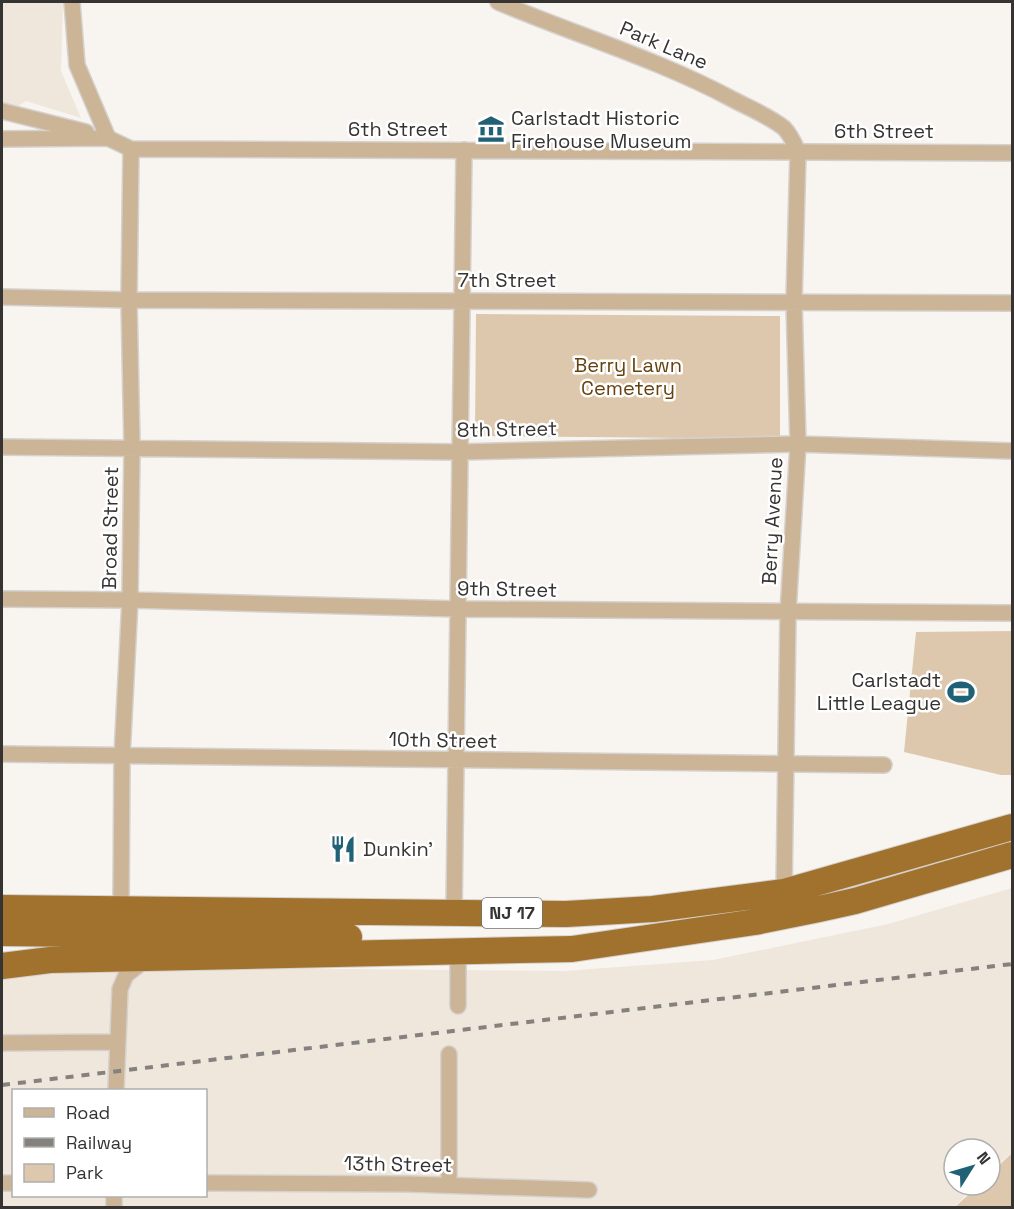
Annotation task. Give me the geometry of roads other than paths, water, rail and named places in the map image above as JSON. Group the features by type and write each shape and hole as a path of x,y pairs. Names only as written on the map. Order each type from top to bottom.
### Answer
{"highway":[{"name":"NJ 17","path":"2,908 566,914 653,909 784,892 1012,827"},
{"name":"NJ 17","path":"2,933 611,938 682,932 754,921 855,901 1012,855"},
{"path":"2,966 50,960 572,949 682,932"}],"street":[{"path":"72,2 77,65 108,138"},
{"name":"Park Lane","path":"498,2 650,60 700,82 785,129 793,139 798,152"},
{"path":"2,111 108,138"},
{"name":"6th Street","path":"2,139 108,138 131,148 1012,153"},
{"name":"Broad Street","path":"121,908 122,756 130,600 131,148"},
{"path":"454,913 464,150"},
{"name":"Berry Avenue","path":"784,892 788,613 798,444 795,301 798,152"},
{"name":"7th Street","path":"2,297 129,300 1012,303"},
{"name":"8th Street","path":"2,447 460,452 798,444 1012,451"},
{"name":"9th Street","path":"2,599 130,600 458,609 1012,613"},
{"name":"10th Street","path":"2,754 884,765"},
{"path":"458,952 458,1006"},
{"path":"116,1089 120,989 126,975 148,958"},
{"path":"2,1043 117,1042"},
{"path":"449,1185 450,1054"},
{"name":"13th Street","path":"207,1183 449,1185 589,1190"}],"railway":[{"path":"2,1085 1012,964"}],"place":[{"name":"Carlstadt Historic Firehouse Museum","path":"491,129"},
{"name":"Carlstadt Little League","path":"961,692"},
{"name":"Dunkin'","path":"343,849"}],"park label":[{"name":"Berry Lawn Cemetery","path":"628,376"}]}
